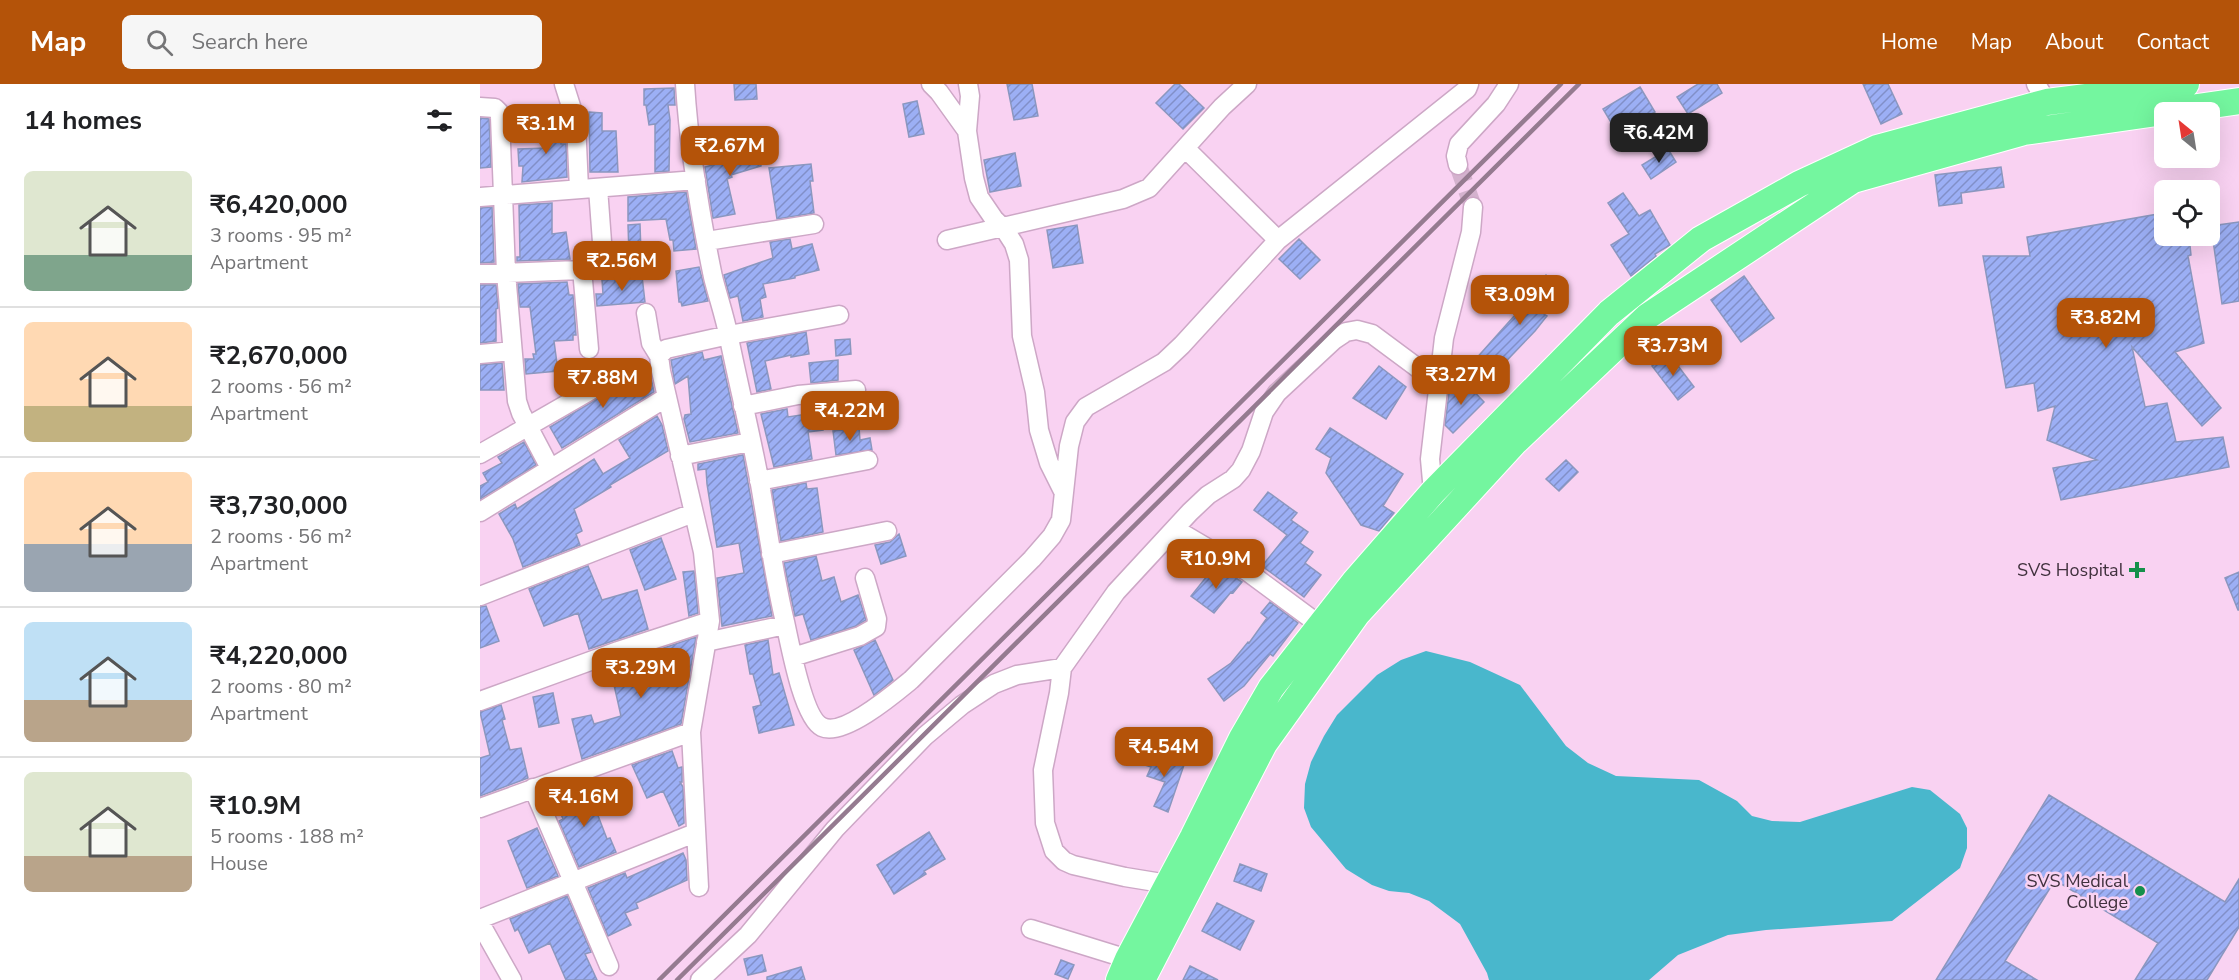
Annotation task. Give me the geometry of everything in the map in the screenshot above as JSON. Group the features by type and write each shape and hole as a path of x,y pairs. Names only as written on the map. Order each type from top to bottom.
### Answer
{"highway":[{"path":"1123,970 1242,738 1271,687 1355,581 1432,492 1609,313 1701,239 1799,184 1877,148 2042,93 2186,84"},
{"path":"1142,980 1264,744 1357,614 1515,442 1648,316 1853,180 2024,132 2239,101"}],"street":[{"path":"564,84 576,122 579,189"},
{"path":"685,84 696,180 713,278 729,335 785,625 813,720 821,727 831,730 862,715 889,698 911,680 1032,560 1052,536 1061,520 1069,446 1075,422 1086,407 1164,362 1278,240 1467,89 1469,84"},
{"path":"931,84 967,131"},
{"path":"968,84 970,96 967,131 974,178 979,197 1014,244 1019,260 1022,336 1035,392 1039,430 1049,463 1064,492"},
{"path":"947,240 1124,199 1149,188 1247,84"},
{"path":"1458,165 1456,156 1459,144 1496,104 1509,84"},
{"path":"480,107 491,106 499,112 506,273 516,401 550,468"},
{"path":"1185,148 1278,240"},
{"path":"480,197 696,180"},
{"path":"598,188 604,268"},
{"path":"1432,492 1430,459 1444,338 1471,232 1473,207"},
{"path":"707,241 814,225"},
{"path":"480,274 604,268 655,262"},
{"path":"582,269 589,349"},
{"path":"646,313 651,343 659,356 666,397 703,552 710,621 691,732 699,887"},
{"path":"659,356 666,349 839,315"},
{"path":"1168,884 1125,878 1073,866 1054,851 1046,823 1043,770 1062,668 1116,592 1208,495 1233,479 1241,470 1251,451 1264,412 1277,393 1334,340 1346,332 1357,330 1372,334 1438,383"},
{"path":"480,354 512,351"},
{"path":"480,454 529,428 606,381"},
{"path":"743,406 798,396 856,390"},
{"path":"480,512 666,397"},
{"path":"680,456 750,442"},
{"path":"759,481 868,460"},
{"path":"480,596 693,513"},
{"path":"1175,529 1248,572 1321,626"},
{"path":"771,555 887,531"},
{"path":"793,657 860,636 876,627 877,619 865,578"},
{"path":"480,701 618,651 710,621"},
{"path":"706,642 785,625"},
{"path":"700,980 748,935 835,829 925,736 962,705 994,684 1017,675 1062,668"},
{"path":"480,808 691,732"},
{"path":"533,789 609,966"},
{"path":"512,980 480,921 695,833"},
{"path":"1031,929 1123,970"}],"water":[{"path":"1426,651 1470,662 1520,685 1566,746 1588,763 1616,776 1699,780 1737,801 1752,816 1772,821 1800,822 1912,787 1930,790 1960,814 1967,828 1967,848 1960,868 1892,921 1728,935 1678,955 1649,980 1489,980 1460,924 1429,901 1409,893 1389,891 1372,885 1346,869 1311,827 1304,808 1305,784 1311,762 1337,715 1377,675 1401,660"}],"building":[{"path":"734,84 756,84 757,99 735,100"},
{"path":"1007,84 1032,84 1038,116 1014,120"},
{"path":"1175,84 1179,84 1204,108 1183,129 1156,103"},
{"path":"1698,84 1717,84 1722,93 1688,114 1677,97"},
{"path":"1863,84 1888,84 1902,114 1881,124"},
{"path":"1640,87 1655,112 1618,134 1603,109"},
{"path":"674,88 675,105 668,105 669,171 655,172 655,124 649,125 646,105 644,105 644,89"},
{"path":"917,101 924,134 909,137 903,104"},
{"path":"546,112 559,112 561,144 566,144 567,177 522,182 523,166 519,166 518,149 547,148"},
{"path":"589,112 602,113 602,131 616,131 618,172 590,172"},
{"path":"480,118 489,119 491,167 480,168"},
{"path":"759,141 761,166 731,175 732,177 727,179 735,214 713,218 705,167 731,160 728,150"},
{"path":"1668,149 1676,162 1651,179 1642,165"},
{"path":"1015,153 1021,186 990,192 984,160"},
{"path":"811,164 813,181 810,181 814,213 777,219 769,168"},
{"path":"2001,167 2004,187 1961,193 1962,203 1939,206 1935,175"},
{"path":"686,192 696,249 674,251 666,219 628,221 628,197"},
{"path":"1623,193 1639,216 1650,210 1670,245 1655,254 1656,256 1631,276 1611,245 1629,234 1608,203"},
{"path":"552,203 552,234 566,232 570,259 517,261 517,257 520,257 519,205"},
{"path":"492,207 494,262 480,263 480,208"},
{"path":"2154,215 2154,246 2190,246 2191,255 2188,256 2204,343 2175,352 2221,408 2202,426 2132,347 2145,407 2167,403 2176,442 2223,437 2229,467 2061,500 2053,468 2097,460 2047,440 2055,406 2038,411 2034,383 2006,388 1983,256 2030,256 2027,237"},
{"path":"2239,222 2239,301 2222,304 2214,246 2220,246 2220,225"},
{"path":"640,224 641,253 629,254 628,225"},
{"path":"1077,225 1083,263 1053,268 1047,230"},
{"path":"790,239 792,249 812,244 819,270 795,276 795,278 763,284 766,297 760,299 763,317 743,321 738,296 730,298 724,275 773,258 770,242"},
{"path":"1299,239 1320,260 1300,279 1279,259"},
{"path":"699,267 708,301 682,306 679,302 676,271"},
{"path":"1546,275 1565,294 1544,314 1547,316 1535,331 1492,376 1474,361 1515,315 1533,287"},
{"path":"642,276 645,302 597,306 596,294 603,294 602,280 615,279 615,281"},
{"path":"1744,276 1774,318 1741,342 1711,300"},
{"path":"567,282 569,295 573,295 576,335 573,335 573,340 554,341 558,371 526,374 525,359 534,359 533,354 536,354 530,307 520,307 518,284"},
{"path":"480,285 496,285 498,308 496,309 496,341 480,343"},
{"path":"806,332 809,354 791,357 791,355 765,361 771,389 757,392 747,343"},
{"path":"850,339 851,354 836,356 835,340"},
{"path":"702,352 704,360 721,356 738,433 690,442 684,419 685,415 691,414 688,376 675,384 671,360"},
{"path":"1669,354 1694,387 1678,400 1652,366"},
{"path":"838,360 838,380 811,383 809,363"},
{"path":"502,363 504,390 480,390 480,365"},
{"path":"1379,366 1406,387 1386,419 1353,398"},
{"path":"649,368 654,392 562,448 550,427"},
{"path":"1463,380 1484,402 1453,433 1445,425 1449,393"},
{"path":"787,409 788,417 820,412 823,430 808,432 812,459 774,467 761,414"},
{"path":"657,416 662,425 668,451 574,509 582,531 576,534 580,545 523,567 513,539 499,514 515,504 517,509 594,459 603,474 630,458 619,440"},
{"path":"859,428 860,440 870,438 872,450 836,455 833,431"},
{"path":"1330,428 1403,474 1383,506 1394,513 1379,531 1361,525 1326,473 1331,458 1316,449"},
{"path":"524,442 536,465 480,499 480,486 488,482 483,473 502,463 498,457"},
{"path":"743,455 772,616 722,626 717,578 744,573 739,543 717,547 706,469 698,470 698,464"},
{"path":"1566,460 1578,472 1559,491 1546,479"},
{"path":"806,483 807,489 817,488 823,532 781,541 772,490"},
{"path":"1268,492 1297,513 1291,520 1308,532 1300,543 1313,552 1305,563 1321,575 1304,597 1262,566 1287,535 1254,510"},
{"path":"899,534 906,556 881,564 875,545 890,542"},
{"path":"661,538 676,579 645,590 630,550"},
{"path":"816,556 822,581 834,577 841,602 858,595 866,620 856,626 811,640 803,614 795,616 784,563"},
{"path":"588,566 602,600 637,590 648,629 589,649 578,613 544,626 529,589"},
{"path":"1222,569 1242,582 1214,613 1191,596 1207,576 1212,580"},
{"path":"694,571 698,613 689,616 683,572"},
{"path":"2239,572 2239,610 2238,610 2225,578"},
{"path":"1270,602 1298,623 1273,656 1270,654 1244,686 1224,701 1208,679 1231,663 1249,643 1267,618 1261,613"},
{"path":"486,606 499,641 480,648 480,607"},
{"path":"696,637 681,724 582,759 572,719 591,715 594,724 621,716 612,676 609,677 607,667"},
{"path":"768,640 773,675 779,673 794,725 759,733 753,707 761,705 753,674 750,674 745,645"},
{"path":"875,640 893,680 874,695 854,650"},
{"path":"553,693 559,723 539,727 533,697"},
{"path":"501,705 505,719 502,720 510,750 521,748 528,778 480,796 480,758 490,755 480,712"},
{"path":"672,751 678,768 682,767 682,782 680,782 683,787 684,823 679,826 663,791 647,798 632,765"},
{"path":"1146,752 1184,765 1168,812 1154,806 1165,782 1147,776 1151,767 1142,764"},
{"path":"587,787 607,839 610,838 616,852 579,867 559,821 563,819 555,800"},
{"name":"SVS Medical College","path":"2049,795 2225,902 2239,879 2239,927 2207,980 2135,980 2158,943 2055,880 2005,961 2037,980 1936,980"},
{"path":"537,828 558,876 527,888 508,841"},
{"path":"929,832 945,859 924,871 926,874 894,894 877,865"},
{"path":"683,853 686,860 687,880 636,903 638,908 625,913 631,925 608,936 588,888 625,873 627,878"},
{"path":"1240,864 1267,874 1261,891 1234,881"},
{"path":"567,896 591,952 585,954 597,980 566,980 550,943 529,953 518,929 515,931 510,919"},
{"path":"1217,903 1254,921 1240,950 1202,931"},
{"path":"762,955 766,971 748,975 744,959"},
{"path":"1061,960 1074,965 1068,979 1055,974"},
{"path":"1190,966 1218,980 1183,980"},
{"path":"801,967 805,980 767,980 767,977"}],"tunnel":[{"path":"1458,165 1473,207"}],"railway":[{"path":"659,980 1561,84"},
{"path":"677,980 1579,84"}],"place":[{"name":"SVS Hospital","path":"2137,570"},
{"name":"SVS Medical College","path":"2140,891"}]}
